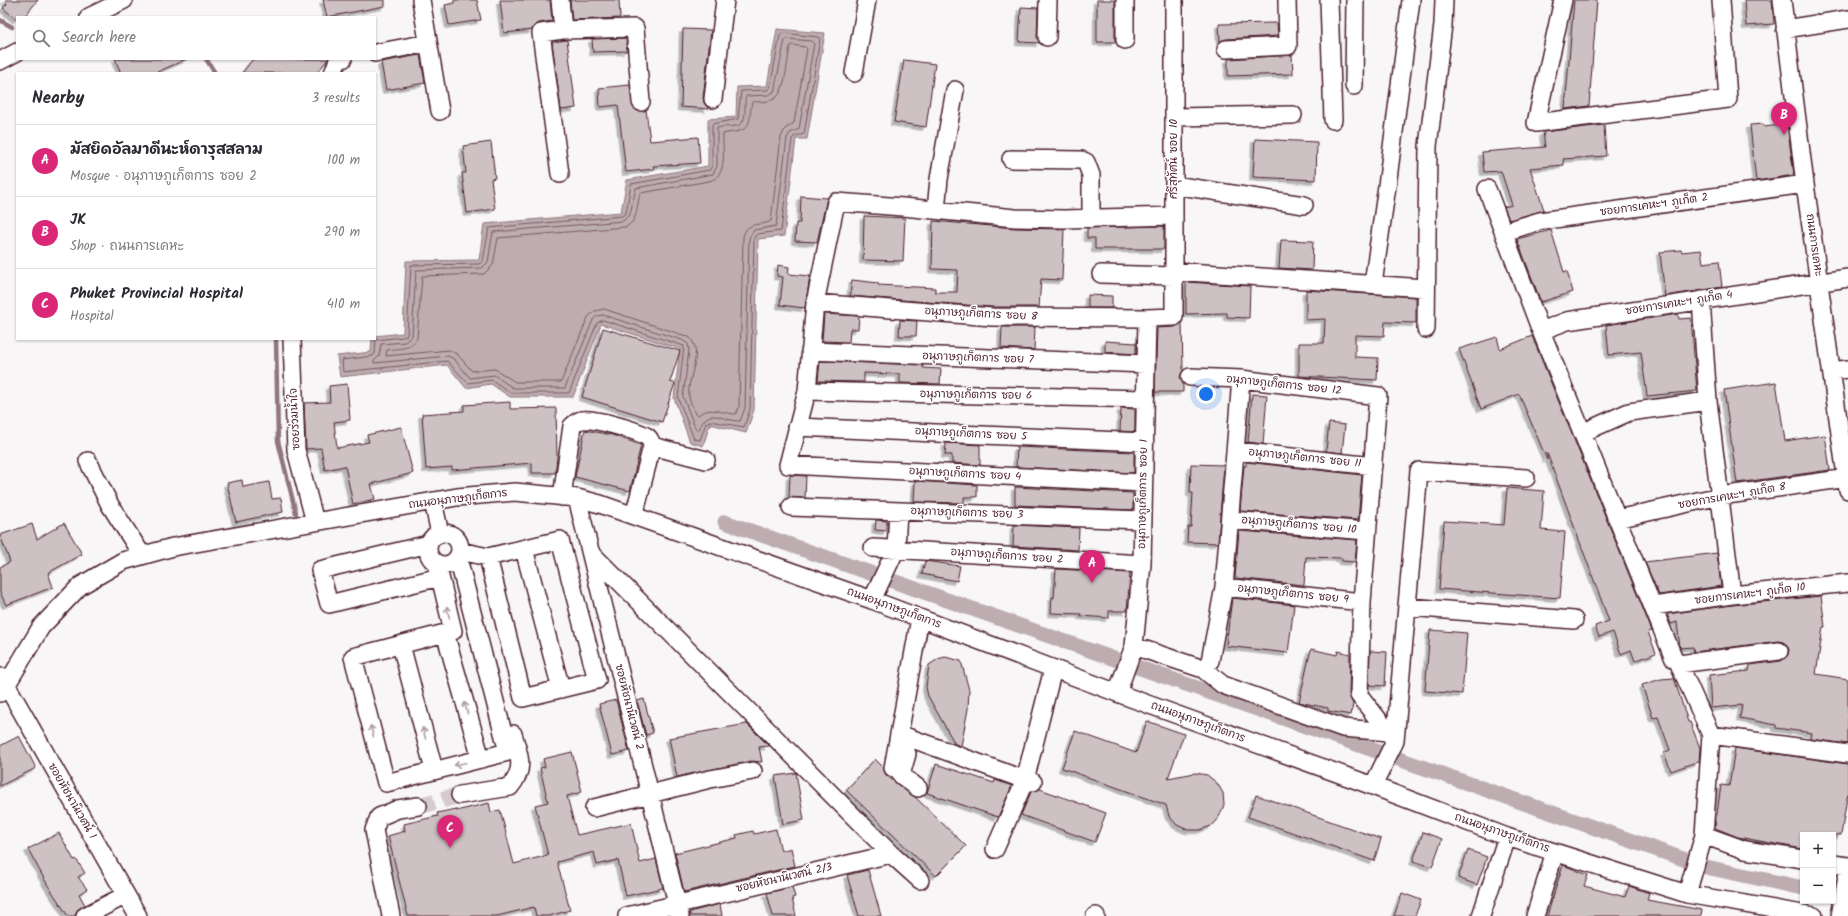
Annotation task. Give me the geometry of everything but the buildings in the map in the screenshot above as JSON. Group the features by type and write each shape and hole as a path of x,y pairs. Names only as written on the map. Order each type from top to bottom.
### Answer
{"street":[{"path":"91,16 124,0"},
{"path":"421,0 440,111"},
{"path":"560,0 563,30"},
{"path":"714,99 725,0"},
{"path":"854,73 867,0"},
{"path":"1047,37 1048,0"},
{"path":"1125,0 1125,40"},
{"name":"ศรีสุทัศน์ ซอย 10","path":"1147,318 1174,317 1174,0"},
{"path":"1226,49 1288,46 1287,0"},
{"path":"1329,0 1333,120"},
{"path":"1354,86 1355,0"},
{"path":"1373,284 1411,0"},
{"path":"1426,329 1425,288 1428,146 1443,25 1444,0"},
{"path":"1563,0 1536,123 1728,99 1721,0"},
{"name":"ถนนการเคหะ","path":"1782,0 1805,184 1848,482"},
{"path":"1785,29 1848,18"},
{"path":"560,174 541,33 563,30 635,28 642,102"},
{"path":"376,53 428,43"},
{"path":"0,61 16,53"},
{"path":"333,72 338,60"},
{"path":"936,210 939,179 955,90"},
{"path":"1174,117 1293,115"},
{"path":"1011,159 1081,160 1086,162 1091,174 1091,218"},
{"name":"ซอยการเคหะฯ ภูเก็ต 2","path":"1504,232 1540,221 1805,184"},
{"path":"1174,185 1304,205"},
{"path":"1487,189 1541,331 1674,659"},
{"path":"797,427 807,391 815,303 836,202 1015,218 1174,216"},
{"path":"1101,274 1174,273 1425,288"},
{"name":"ซอยการเคหะฯ ภูเก็ต 4","path":"1541,331 1567,321 1848,278"},
{"path":"1701,300 1708,400 1732,595"},
{"name":"อนุภาษภูเก็ตการ ซอย 8","path":"815,303 992,317 1147,318"},
{"name":"อนุภาษภูเก็ตการ ซอย 1","path":"1117,693 1134,646 1142,564 1147,318"},
{"name":"ซอยร่วมน้ำใจ","path":"292,340 296,450 316,522"},
{"name":"อนุภาษภูเก็ตการ ซอย 7","path":"810,351 1146,364"},
{"path":"1831,371 1848,369"},
{"name":"อนุภาษภูเก็ตการ ซอย 12","path":"1190,377 1241,379 1378,396 1373,466"},
{"path":"1203,669 1210,661 1224,587 1237,451 1241,379"},
{"name":"อนุภาษภูเก็ตการ ซอย 6","path":"807,391 1145,399"},
{"path":"1582,433 1629,412 1708,400"},
{"path":"569,498 569,440 572,426 578,421 584,419 599,421 646,436 650,439 652,446 634,516"},
{"name":"อนุภาษภูเก็ตการ ซอย 5","path":"797,427 1144,442"},
{"name":"อนุภาษภูเก็ตการ ซอย 4","path":"797,427 788,465 1143,482"},
{"path":"652,446 706,460"},
{"name":"อนุภาษภูเก็ตการ ซอย 11","path":"1237,451 1373,466"},
{"path":"88,462 110,505 142,555"},
{"path":"1373,466 1362,602 1359,695 1392,736"},
{"path":"1373,786 1392,736 1408,607 1419,471 1526,478"},
{"name":"ซอยการเคหะฯ ภูเก็ต 8","path":"1618,519 1720,496 1848,482"},
{"name":"ถนนอนุภาษภูเก็ตการ","path":"2,684 41,627 80,586 123,561 173,547 433,501 515,492 569,498 600,504 872,600 1117,693 1373,786 1507,837 1687,894 1814,916"},
{"name":"ซอยหัชนานิเวศน์ 2","path":"569,498 592,554 679,910"},
{"path":"433,501 435,539 428,551 431,559 439,570 453,631 353,657 386,783 508,752 471,611 459,555 459,544 455,537 448,534 435,539 320,570 329,604 439,570 444,565 452,563 459,555"},
{"name":"อนุภาษภูเก็ตการ ซอย 3","path":"791,507 1142,520"},
{"path":"872,600 896,549 898,511"},
{"name":"อนุภาษภูเก็ตการ ซอย 10","path":"1231,520 1367,531"},
{"path":"459,555 488,557 560,540 597,680 523,698 488,557"},
{"path":"524,548 561,689"},
{"name":"อนุภาษภูเก็ตการ ซอย 2","path":"873,548 1142,564"},
{"path":"592,554 891,854 920,880"},
{"name":"ซอยการเคหะฯ ภูเก็ต 10","path":"1652,606 1732,595 1848,583"},
{"name":"อนุภาษภูเก็ตการ ซอย 9","path":"1224,587 1362,602"},
{"path":"1408,607 1574,620"},
{"path":"460,795 510,787 519,772 521,761 482,621 471,611"},
{"path":"918,788 901,774 920,618"},
{"path":"445,633 480,759"},
{"path":"401,645 434,770"},
{"path":"1134,646 1203,669 1223,685 1344,728 1392,736"},
{"path":"1687,894 1704,835 1711,735 1679,664 1779,651"},
{"path":"995,849 1029,781 1053,669"},
{"name":"ซอยหัชนานิเวศน์ 1","path":"2,684 138,916"},
{"path":"1711,735 1848,754"},
{"path":"893,768 905,737"},
{"path":"905,737 1029,781"},
{"path":"594,808 753,771"},
{"path":"391,916 374,830 379,817 398,810 418,806"},
{"path":"1704,835 1745,850 1800,859"},
{"path":"1481,916 1507,837"},
{"path":"1536,916 1555,852"},
{"name":"ซอยหัชนานิเวศน์ 2/3","path":"627,916 679,910 891,854"},
{"path":"1836,866 1847,873 1840,916"},
{"path":"85,916 126,895"}],"water":[{"path":"777,29 825,33 807,139 796,139 784,236 758,239 754,410 746,433 710,424 703,446 690,442 674,398 680,349 601,324 573,397 510,397 491,384 466,388 447,365 340,377 337,356 371,352 372,340 376,340 376,336 403,333 406,261 479,260 484,224 621,212 627,180 708,166 708,119 736,117 737,87 767,86"}],"waterway":[{"path":"0,20 12,27"},
{"path":"207,60 214,72"},
{"path":"276,340 278,441 296,513"},
{"path":"725,522 1706,867 1800,887"}],"tunnel":[{"path":"418,806 460,795"}],"place":[{"name":"JK","path":"1784,135"},
{"name":"มัสยิดอัลมาดีนะห์ดารุสสลาม","path":"1092,583"},
{"name":"Phuket Provincial Hospital","path":"450,848"}]}
